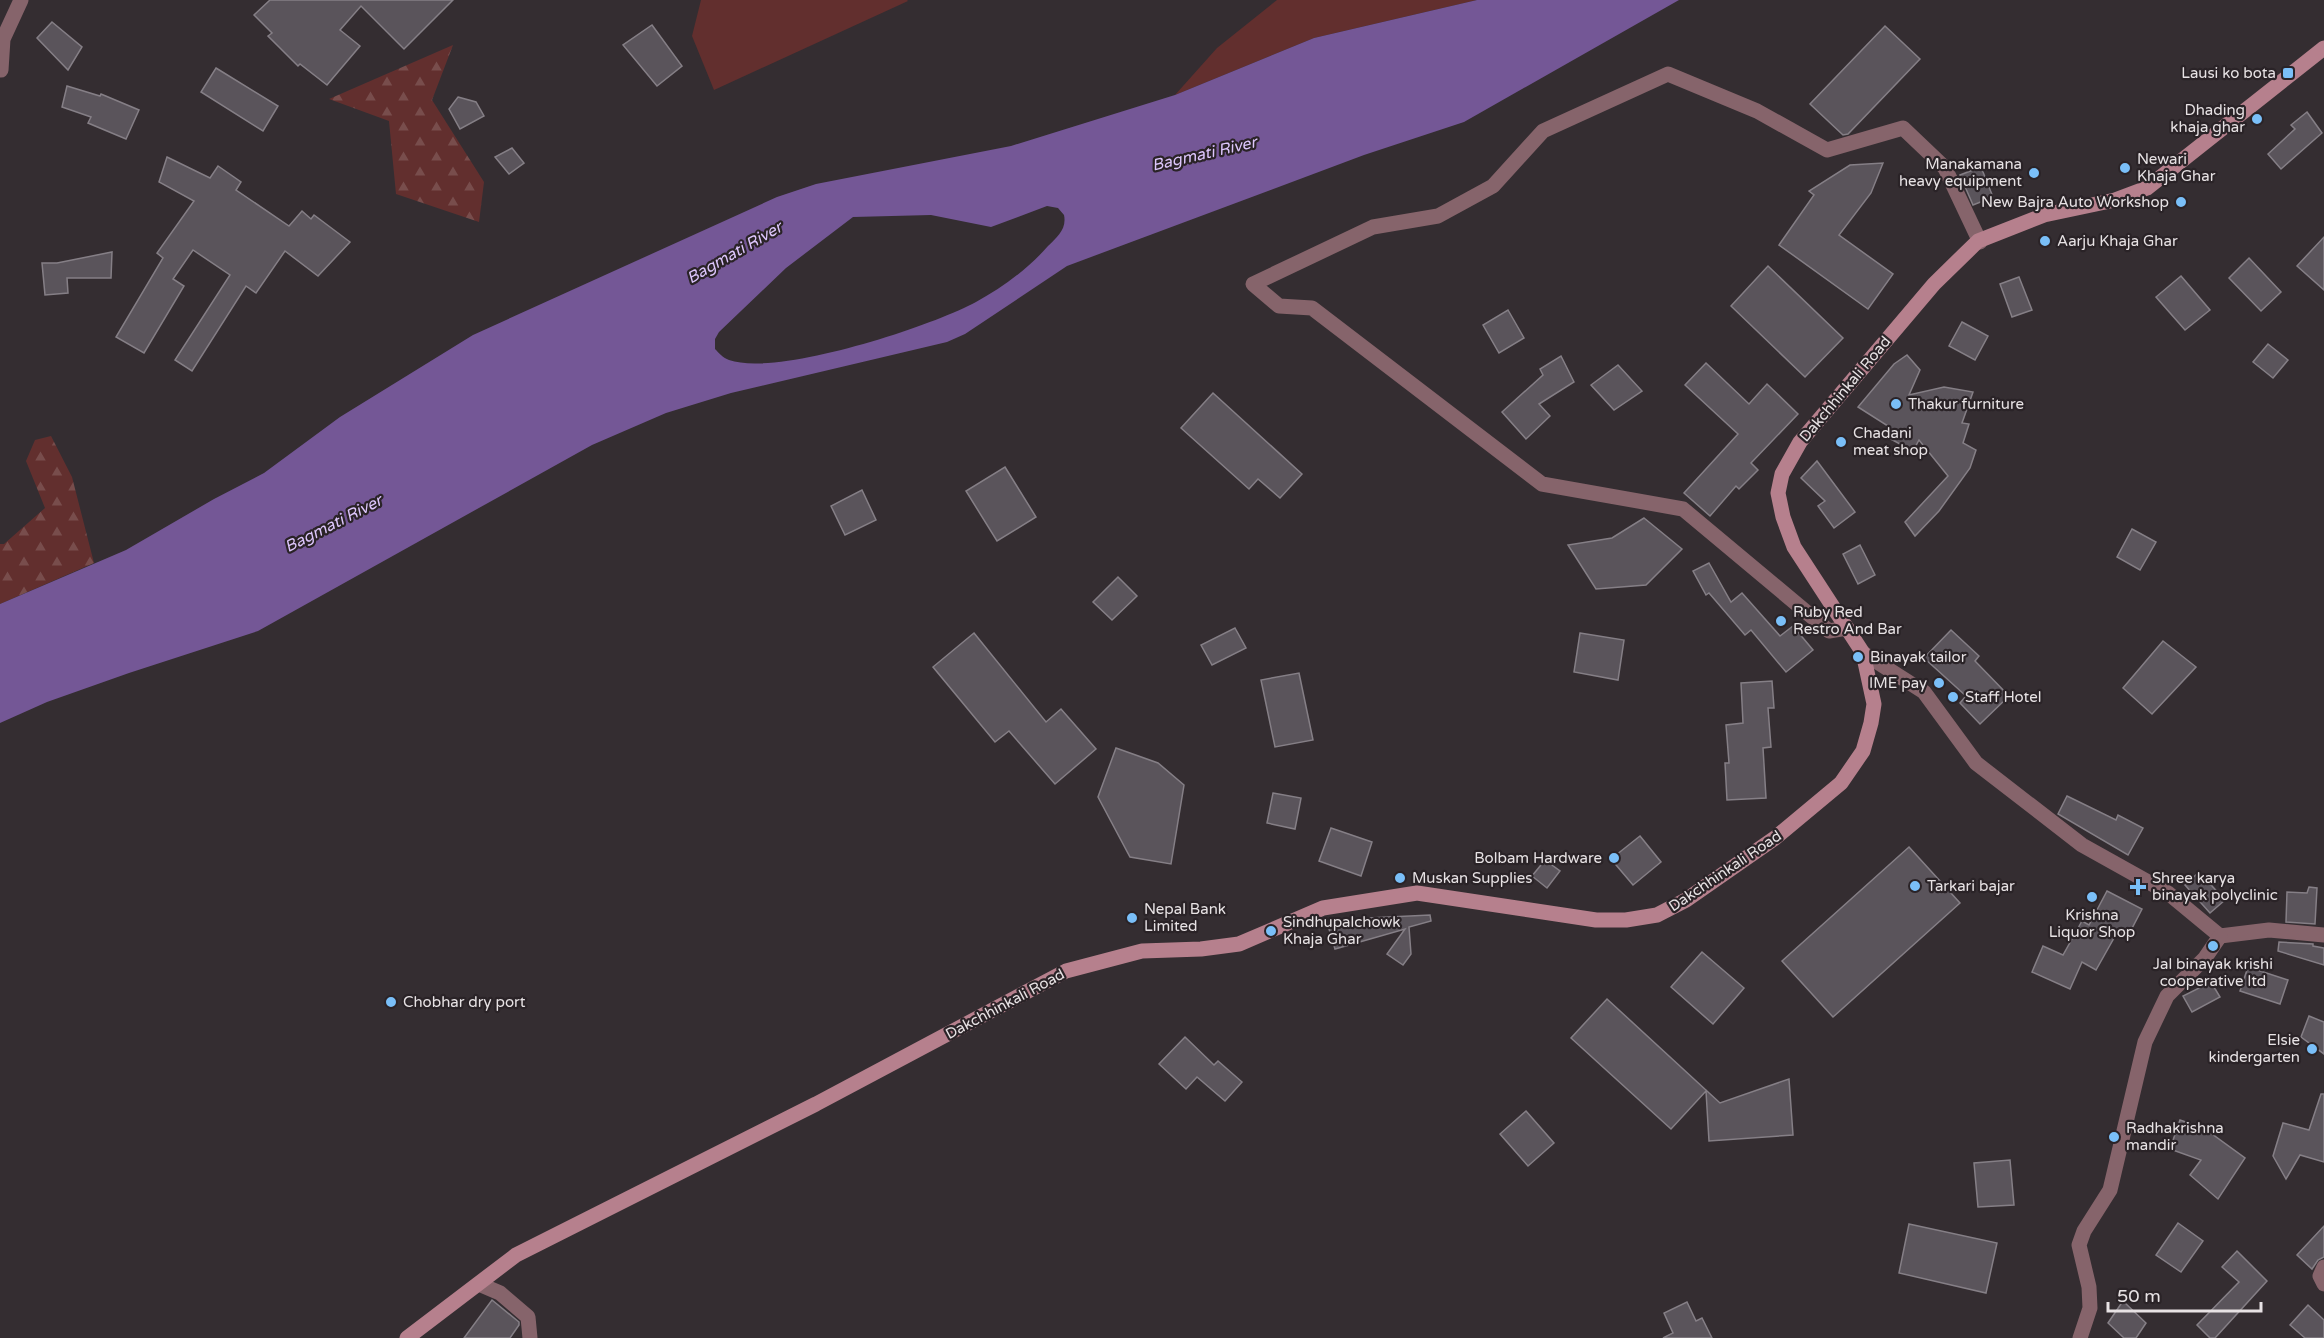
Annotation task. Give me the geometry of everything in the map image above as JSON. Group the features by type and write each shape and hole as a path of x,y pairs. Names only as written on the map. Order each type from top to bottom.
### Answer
{"main road":[{"name":"Dakchhinkali Road","path":"407,1338 516,1255 816,1104 1066,971 1142,951 1201,949 1239,944 1323,908 1417,893 1596,920 1626,920 1657,915 1686,900 1776,838 1841,783 1863,751 1872,714 1871,684 1863,653 1794,547 1783,517 1778,493 1782,474 1800,442 1934,284 1980,242 2044,215 2115,200 2147,188 2324,48"}],"street":[{"path":"1,70 3,39 21,0"},
{"path":"1847,628 1829,631 1683,509 1542,484 1312,308 1279,306 1253,284 1373,227 1438,216 1493,186 1543,131 1668,74 1757,111 1827,150 1903,128 1945,168 1980,242"},
{"path":"1863,653 1924,692 1976,763 2082,845 2168,893 2220,936 2269,930 2324,935"},
{"path":"2080,1338 2090,1308 2089,1287 2079,1245 2084,1231 2110,1190 2145,1042 2167,996 2205,958 2220,936"},
{"path":"2324,1267 2320,1276 2324,1284"},
{"path":"479,1284 500,1293 528,1317 530,1338"}],"green space":[{"path":"701,0 908,1 714,90 692,36"},
{"path":"1277,0 1477,0 1314,38 1175,95 1217,48"},
{"path":"453,45 432,100 484,182 479,222 396,194 389,121 329,99"},
{"path":"51,436 72,477 94,563 0,604 0,544 4,544 45,508 26,461 35,440"}],"water":[{"name":"Bagmati River","path":"1477,0 1679,0 1464,122 1364,155 1067,266 965,334 947,342 731,393 666,413 592,445 258,631 47,702 0,723 0,604 126,550 264,473 340,417 473,335 777,197 816,184 1011,146 1175,95 1314,38","holes":["1047,206 1058,208 1064,215 1063,229 1024,270 976,302 925,324 853,347 781,362 752,363 729,360 715,349 715,339 719,332 786,268 853,217 931,215 991,227"]}],"building":[{"path":"270,0 453,0 404,49 361,6 340,30 360,46 327,85 300,64 298,66 268,36 272,33 254,15"},
{"path":"52,22 82,47 68,70 37,38"},
{"path":"652,25 682,66 657,86 623,45"},
{"path":"1885,26 1920,59 1848,134 1843,135 1810,104"},
{"path":"216,68 278,106 263,131 201,92"},
{"path":"67,86 100,96 101,94 139,110 126,139 88,123 91,117 62,107"},
{"path":"458,97 476,102 484,116 460,129 449,109"},
{"path":"2307,112 2322,133 2281,169 2268,154 2295,129 2291,125"},
{"path":"512,148 524,163 509,174 495,157"},
{"path":"167,157 210,178 218,166 241,182 236,190 289,226 302,211 311,219 314,215 350,242 318,276 285,251 256,293 246,286 192,371 175,360 230,275 193,250 173,279 184,286 144,353 116,337 163,258 157,253 194,201 159,182"},
{"path":"1883,163 1871,193 1839,235 1893,274 1868,309 1779,245 1814,195 1809,191 1850,165"},
{"path":"1981,167 1993,197 1973,205 1960,175"},
{"path":"2324,237 2324,290 2297,266"},
{"path":"112,252 111,278 67,278 68,293 45,295 42,263 57,263"},
{"path":"2249,258 2281,292 2261,311 2229,278"},
{"path":"1768,266 1843,338 1805,377 1731,306"},
{"path":"2181,276 2210,310 2185,330 2156,297"},
{"path":"2019,277 2032,310 2012,317 2000,284"},
{"path":"1508,310 1524,338 1499,353 1483,325"},
{"path":"1962,322 1988,336 1975,360 1949,346"},
{"path":"2268,344 2288,360 2273,378 2253,362"},
{"path":"1907,355 1920,370 1909,395 1944,387 1973,392 1962,423 1969,424 1963,443 1976,450 1970,468 1939,511 1915,536 1905,522 1948,476 1919,440 1913,451 1883,435 1888,426 1858,407 1894,364"},
{"path":"1561,356 1574,382 1539,404 1550,416 1526,439 1502,412 1543,375 1540,369"},
{"path":"1706,363 1749,404 1767,384 1798,414 1751,463 1758,470 1739,489 1736,486 1710,516 1684,493 1738,434 1685,385"},
{"path":"1618,365 1642,391 1614,410 1591,385"},
{"path":"1213,393 1302,474 1280,498 1258,479 1249,489 1181,428"},
{"path":"1817,461 1855,512 1834,528 1818,506 1825,501 1801,478"},
{"path":"1005,467 1036,517 997,541 966,491"},
{"path":"862,490 876,520 845,535 831,506"},
{"path":"1644,518 1682,549 1646,585 1596,589 1568,545 1612,538"},
{"path":"2132,529 2156,542 2140,570 2117,557"},
{"path":"1860,545 1875,575 1858,584 1843,554"},
{"path":"1709,563 1731,602 1742,593 1780,636 1793,626 1813,650 1786,672 1751,630 1745,635 1709,593 1706,595 1693,571"},
{"path":"1118,577 1137,596 1112,620 1093,602"},
{"path":"1235,628 1246,648 1212,665 1201,645"},
{"path":"1951,630 1979,656 1975,661 2009,696 1980,724 1960,703 1966,696 1924,658"},
{"path":"974,633 1046,722 1061,709 1096,749 1055,784 1009,731 995,742 933,667"},
{"path":"1580,633 1624,640 1618,680 1574,672"},
{"path":"2163,641 2196,667 2152,714 2123,688"},
{"path":"1299,673 1313,740 1275,747 1261,680"},
{"path":"1772,681 1774,708 1768,708 1771,747 1763,748 1766,798 1727,800 1725,763 1729,763 1726,725 1743,723 1741,683"},
{"path":"1116,748 1158,763 1184,785 1171,864 1130,857 1098,797"},
{"path":"1273,793 1301,798 1295,829 1267,823"},
{"path":"2067,796 2116,820 2118,815 2143,828 2128,855 2058,814"},
{"path":"1331,828 1372,842 1361,876 1319,861"},
{"path":"1640,836 1661,862 1633,885 1611,859"},
{"path":"1909,847 1960,903 1833,1017 1782,961"},
{"path":"1545,860 1560,871 1547,888 1532,876"},
{"path":"2199,872 2225,900 2210,913 2185,885"},
{"path":"2309,887 2317,888 2315,924 2286,922 2287,892 2307,893"},
{"path":"2107,891 2142,909 2128,936 2118,931 2096,970 2082,962 2070,989 2032,972 2043,946 2063,955 2082,921 2089,925"},
{"path":"1430,915 1431,921 1409,927 1411,954 1403,965 1387,954 1405,929 1335,949 1329,929 1368,918"},
{"path":"2279,942 2313,944 2313,946 2324,948 2324,965 2278,951"},
{"path":"1702,952 1744,988 1713,1024 1671,987"},
{"path":"2248,967 2288,980 2280,1004 2240,991"},
{"path":"2211,982 2220,997 2192,1012 2183,996"},
{"path":"1607,999 1720,1103 1789,1079 1793,1135 1709,1141 1706,1091 1671,1129 1571,1038"},
{"path":"2309,1016 2324,1022 2324,1054 2301,1037"},
{"path":"1185,1037 1214,1065 1218,1061 1242,1082 1225,1101 1197,1077 1186,1089 1159,1064"},
{"path":"2321,1094 2324,1094 2324,1162 2300,1155 2286,1179 2273,1156 2283,1123 2309,1130"},
{"path":"1526,1111 1554,1143 1528,1166 1500,1134"},
{"path":"2180,1120 2205,1129 2245,1158 2218,1199 2190,1175 2201,1160 2170,1149"},
{"path":"2010,1160 2014,1205 1978,1207 1974,1163"},
{"path":"2178,1223 2203,1241 2181,1272 2156,1255"},
{"path":"1909,1224 1997,1243 1986,1293 1899,1273"},
{"path":"2324,1226 2324,1257 2318,1260 2312,1269 2297,1255"},
{"path":"2237,1251 2267,1281 2215,1338 2210,1338 2197,1325 2239,1282 2222,1267"},
{"path":"492,1300 519,1322 510,1338 464,1338"},
{"path":"2123,1301 2146,1323 2136,1338 2124,1338 2108,1323"},
{"path":"1687,1302 1696,1321 1702,1318 1712,1338 1663,1338 1673,1333 1664,1313"},
{"path":"2308,1305 2324,1320 2324,1338 2305,1338 2290,1325"}],"place":[{"name":"Lausi ko bota","path":"2288,73"},
{"name":"Dhading khaja ghar","path":"2257,119"},
{"name":"Newari Khaja Ghar","path":"2125,168"},
{"name":"Manakamana heavy equipment","path":"2034,173"},
{"name":"New Bajra Auto Workshop","path":"2181,202"},
{"name":"Aarju Khaja Ghar","path":"2045,241"},
{"name":"Thakur furniture","path":"1896,404"},
{"name":"Chadani meat shop","path":"1841,442"},
{"name":"Ruby Red Restro And Bar","path":"1781,621"},
{"name":"Binayak tailor","path":"1858,657"},
{"name":"IME pay","path":"1939,683"},
{"name":"Staff Hotel","path":"1953,697"},
{"name":"Bolbam Hardware","path":"1614,858"},
{"name":"Muskan Supplies","path":"1400,878"},
{"name":"Tarkari bajar","path":"1915,886"},
{"name":"Shree karya binayak polyclinic","path":"2138,887"},
{"name":"Krishna Liquor Shop","path":"2092,897"},
{"name":"Nepal Bank Limited","path":"1132,918"},
{"name":"Sindhupalchowk Khaja Ghar","path":"1271,931"},
{"name":"Jal binayak krishi cooperative ltd","path":"2213,946"},
{"name":"Chobhar dry port","path":"391,1002"},
{"name":"Elsie kindergarten","path":"2312,1049"},
{"name":"Radhakrishna mandir","path":"2114,1137"}]}
